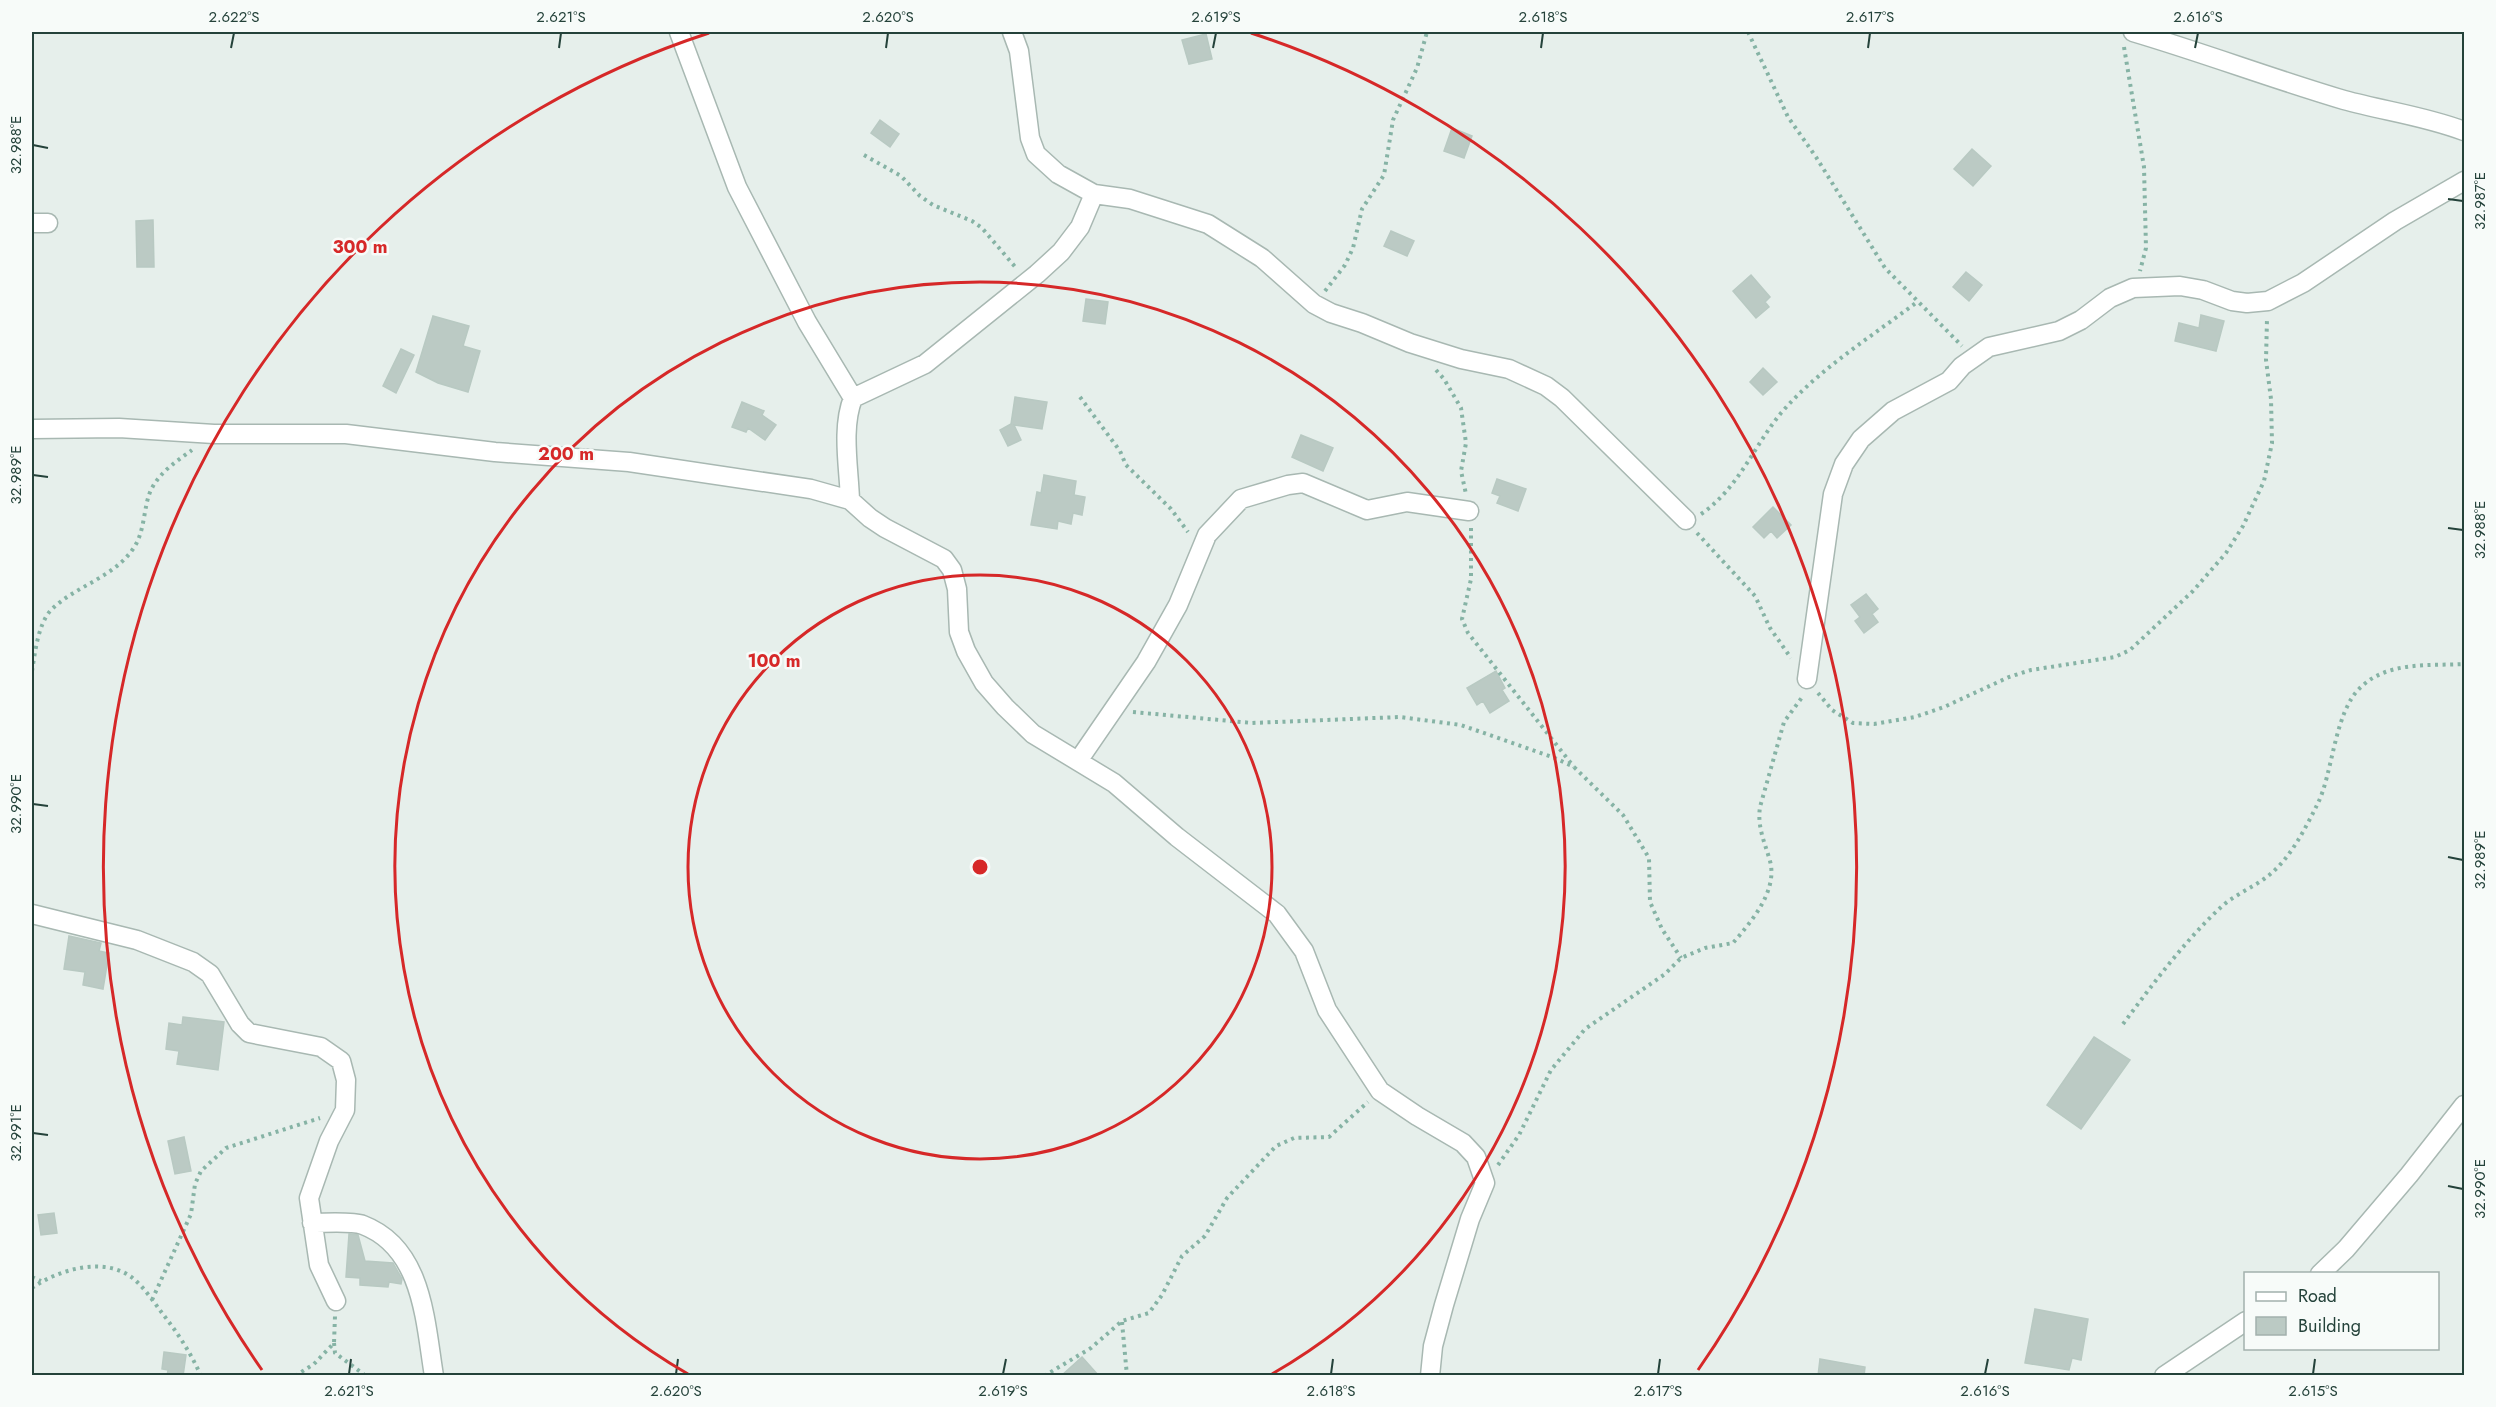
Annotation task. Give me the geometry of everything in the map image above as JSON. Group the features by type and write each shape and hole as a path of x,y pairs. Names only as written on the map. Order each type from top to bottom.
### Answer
{"street":[{"path":"679,32 737,187 807,322 853,398"},
{"path":"1012,32 1019,51 1030,138 1036,154 1058,174 1094,194 1130,199 1208,224 1262,258 1314,304 1331,313 1461,359 1509,369 1546,386 1562,398 1686,520"},
{"path":"2128,37 2374,108 2432,119 2464,131"},
{"path":"1810,682 1833,494 1844,465 1861,439 1876,424 1893,411 1949,381 1974,356 1989,347 2059,331 2081,320 2110,298 2133,288 2180,286 2204,290 2239,302 2268,301 2303,283 2396,221 2464,181"},
{"path":"850,500 847,424 853,398 925,364 1028,281 1061,252 1080,227 1094,194"},
{"path":"32,429 119,428 214,434 346,434 495,452 629,462 811,489 850,500 885,528 944,559 952,570 957,589 959,632 966,651 984,683 1033,734 1114,783 1177,837 1277,914 1304,951 1328,1010 1380,1091 1463,1143 1476,1156 1485,1183 1470,1219 1444,1305 1433,1346 1430,1376"},
{"path":"1077,761 1146,662 1173,614 1207,536 1241,499 1288,484 1303,483 1367,510 1407,502 1469,510"},
{"path":"32,914 137,939 193,962 210,974 240,1024 249,1033 321,1047 341,1061 346,1080 345,1110 329,1141 309,1198 319,1265 336,1300"},
{"path":"2322,1272 2346,1249 2409,1175 2464,1105"},
{"path":"312,1223 362,1224 400,1250 416,1281 434,1376"},
{"path":"2164,1376 2182,1370 2244,1323"}],"path":[{"path":"1314,304 1345,265 1353,248 1362,209 1384,175 1392,120 1417,68 1427,32"},
{"path":"1748,32 1788,117 1885,268 1974,356"},
{"path":"2128,37 2144,167 2146,204 2146,248 2143,264 2133,288"},
{"path":"864,155 901,176 920,196 933,205 982,228 1028,281"},
{"path":"1917,302 1806,387 1780,415 1731,487 1703,513 1686,520 1755,596 1770,628 1832,710 1853,723 1874,724 1915,717 2031,670 2115,657 2130,650 2193,591 2226,553 2243,526 2264,481 2272,443 2271,399 2266,360 2268,301"},
{"path":"1431,365 1444,379 1461,408 1466,443 1461,471 1469,510 1471,579 1462,619 1468,633 1574,768 1623,815 1649,858 1650,902 1662,929 1681,958"},
{"path":"1080,397 1120,451 1126,465 1171,509 1200,550"},
{"path":"32,671 36,648 50,611 100,578 133,549 142,529 151,489 165,471 214,434"},
{"path":"2123,1024 2163,972 2221,907 2270,875 2288,855 2319,803 2336,739 2345,713 2358,689 2372,677 2393,669 2464,664"},
{"path":"1485,1183 1520,1135 1551,1070 1585,1029 1665,974 1681,958 1706,948 1733,943 1768,893 1773,876 1758,819 1760,807 1784,722 1810,682"},
{"path":"1112,711 1252,723 1410,718 1461,725 1508,740 1574,768"},
{"path":"1044,1376 1091,1348 1122,1321 1149,1313 1162,1295 1182,1256 1205,1236 1227,1198 1276,1146 1294,1138 1329,1137 1380,1091"},
{"path":"152,1300 191,1214 195,1184 201,1171 226,1148 345,1110"},
{"path":"32,1288 41,1281 66,1271 97,1266 115,1269 135,1280 152,1300 186,1347 201,1376"},
{"path":"32,1277 41,1281"},
{"path":"336,1300 335,1353 366,1376"},
{"path":"1122,1321 1127,1376"},
{"path":"295,1376 314,1364 334,1343"}],"building":[{"path":"1206,34 1212,59 1189,64 1182,40"},
{"path":"880,120 899,134 890,147 871,133"},
{"path":"1452,128 1472,136 1464,158 1444,151"},
{"path":"1972,149 1991,166 1973,186 1954,169"},
{"path":"153,220 154,267 137,267 136,221"},
{"path":"1391,231 1414,241 1407,256 1384,246"},
{"path":"1966,272 1982,285 1969,301 1953,287"},
{"path":"1751,275 1770,297 1765,302 1769,307 1756,318 1733,291"},
{"path":"1086,299 1108,302 1105,324 1083,321"},
{"path":"2201,315 2224,321 2216,351 2175,341 2179,323 2199,328"},
{"path":"433,316 469,326 463,346 480,351 468,392 438,383 416,372"},
{"path":"401,349 414,355 396,393 383,386"},
{"path":"1763,368 1777,382 1763,395 1750,382"},
{"path":"1015,397 1047,402 1042,429 1014,425 1021,440 1008,446 1000,430 1011,424"},
{"path":"742,402 764,411 762,415 776,425 765,440 748,428 746,432 732,427"},
{"path":"1301,435 1333,448 1323,471 1292,457"},
{"path":"1044,475 1076,481 1074,495 1085,497 1082,515 1073,513 1071,524 1058,521 1057,529 1031,525 1037,492 1041,493"},
{"path":"1497,479 1526,489 1518,511 1497,503 1500,496 1492,493"},
{"path":"1773,507 1791,525 1777,538 1771,531 1764,538 1753,527"},
{"path":"1866,594 1878,609 1872,614 1878,622 1864,633 1855,621 1860,617 1851,605"},
{"path":"1496,671 1505,688 1502,690 1509,701 1490,713 1483,701 1477,705 1467,688"},
{"path":"69,936 101,943 99,951 109,953 103,989 83,985 85,972 64,969"},
{"path":"183,1017 224,1022 218,1070 177,1064 179,1051 166,1049 169,1023 182,1025"},
{"path":"2094,1037 2130,1060 2081,1129 2047,1105"},
{"path":"184,1137 191,1171 175,1174 168,1141"},
{"path":"54,1213 57,1233 41,1235 38,1215"},
{"path":"349,1234 358,1235 365,1261 393,1263 402,1279 401,1284 389,1282 388,1287 360,1285 360,1278 346,1277"},
{"path":"2035,1309 2088,1319 2081,1360 2072,1358 2069,1370 2025,1363"},
{"path":"164,1352 186,1355 183,1376 167,1376 168,1370 162,1369"},
{"path":"1082,1357 1099,1376 1061,1376"},
{"path":"1820,1359 1865,1367 1864,1376 1818,1376"}]}
